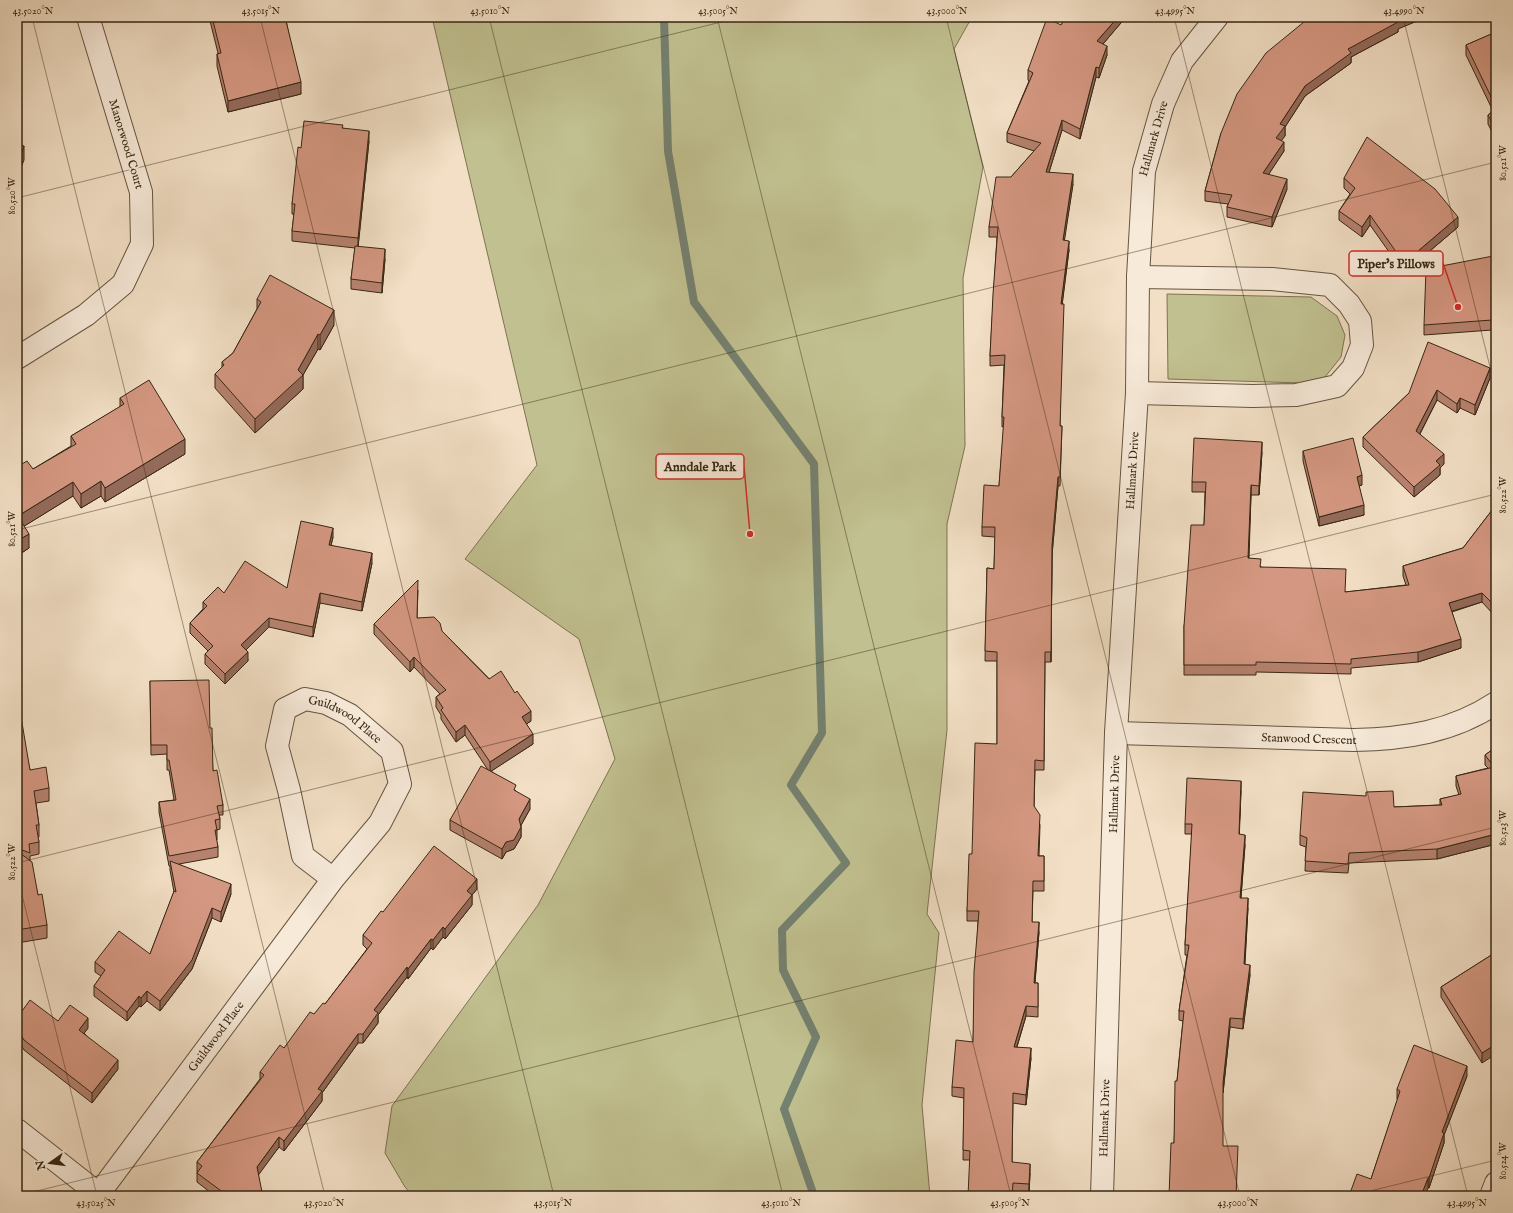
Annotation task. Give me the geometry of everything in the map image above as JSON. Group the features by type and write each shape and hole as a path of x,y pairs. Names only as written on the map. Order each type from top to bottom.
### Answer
{"street":[{"name":"Manorwood Court","path":"17,358 86,315 123,284 142,244 141,192 88,17"},
{"name":"Hallmark Drive","path":"1102,1196 1116,733 1137,393 1138,277 1144,171 1162,104 1182,61 1218,17"},
{"path":"1137,393 1253,396 1296,395 1337,386 1353,368 1362,345 1360,321 1350,304 1330,285 1272,279 1138,277"},
{"name":"Guildwood Place","path":"99,1195 333,879 380,823 400,784 392,751 350,715 326,703 305,699 285,709 277,746 289,790 302,856 333,879"},
{"name":"Stanwood Crescent","path":"1116,733 1354,740 1389,739 1428,732 1450,725 1484,711 1496,703"},
{"path":"17,1130 99,1195"},
{"path":"1491,1196 1496,1183"}],"shaded area":[{"path":"432,17 972,17 954,49 983,167 963,278 965,446 947,524 947,730 927,914 939,933 922,1105 930,1196 413,1196 405,1187 385,1153 392,1106 538,905 615,759 579,639 465,559 537,465"},
{"path":"1167,294 1311,297 1337,316 1345,335 1341,357 1325,377 1304,383 1168,379"}],"building":[{"path":"212,17 285,17 301,82 228,101 217,54 221,53"},
{"path":"1066,17 1118,17 1097,41 1107,46 1099,68 1096,67 1080,129 1062,120 1046,172 1073,174 1063,240 1069,241 1061,304 1064,304 1060,426 1062,426 1060,477 1058,477 1052,545 1051,652 1045,652 1044,761 1035,760 1034,806 1040,815 1038,856 1044,856 1044,881 1033,881 1032,922 1039,922 1034,983 1038,983 1038,1007 1026,1006 1014,1047 1031,1048 1026,1095 1013,1093 1012,1162 1030,1164 1029,1184 1013,1183 1012,1196 968,1196 970,1151 963,1150 964,1088 952,1087 956,1040 973,1042 974,972 979,911 967,911 969,854 972,854 975,743 997,744 997,652 985,651 987,568 994,569 995,527 982,527 984,485 999,486 1004,417 1002,417 1005,355 990,356 998,227 989,227 996,177 1011,177 1041,143 1007,133 1033,73 1028,70 1047,18 1061,25"},
{"path":"1310,17 1404,17 1397,20 1398,22 1348,49 1351,53 1305,86 1280,124 1285,126 1276,138 1284,142 1263,173 1287,179 1272,217 1227,207 1232,195 1205,191 1221,133 1237,94 1266,53"},
{"path":"1496,32 1496,107 1466,45"},
{"path":"1496,109 1496,130 1488,115"},
{"path":"304,121 343,125 342,128 369,131 358,238 292,231 295,204 292,204 298,147 301,148"},
{"path":"1367,137 1435,189 1458,217 1404,263 1370,215 1362,227 1339,211 1355,188 1344,178"},
{"path":"17,143 24,146 17,164"},
{"path":"355,246 385,249 382,283 351,279"},
{"path":"1493,256 1492,320 1424,325 1426,269"},
{"path":"270,275 334,310 320,335 318,334 298,370 303,375 255,419 215,374 224,365 222,362 233,353 261,302 257,299"},
{"path":"1428,342 1490,368 1475,405 1460,398 1457,404 1437,390 1416,431 1444,454 1436,461 1440,465 1414,487 1363,437 1409,393"},
{"path":"149,380 185,439 105,488 101,481 81,494 73,482 18,516 29,534 17,541 17,467 27,461 33,469 76,444 71,436 124,404 120,398"},
{"path":"1194,438 1262,442 1259,486 1251,485 1248,558 1261,559 1260,567 1346,569 1345,592 1409,585 1403,566 1463,548 1496,505 1496,603 1494,605 1482,593 1449,603 1461,639 1418,652 1351,659 1351,664 1256,662 1256,665 1184,665 1184,626 1191,525 1204,525 1206,482 1192,482"},
{"path":"1353,438 1362,475 1357,477 1364,505 1319,517 1303,451"},
{"path":"301,521 333,528 329,545 372,553 362,602 320,593 313,627 269,618 241,645 248,652 225,674 205,654 213,646 190,623 207,606 203,602 218,587 224,593 245,561 287,588"},
{"path":"418,580 417,618 434,617 440,623 442,631 489,679 501,671 515,693 517,691 531,711 522,717 533,734 490,762 465,725 456,732 441,710 443,708 436,697 446,690 414,657 410,662 374,624"},
{"path":"209,680 213,771 217,770 223,805 217,806 220,819 215,820 218,847 169,856 159,802 176,800 169,760 167,760 167,745 151,745 150,681"},
{"path":"17,711 20,711 30,770 46,767 49,788 34,791 39,825 36,825 39,842 29,844 30,853 17,848"},
{"path":"1496,747 1496,834 1437,849 1349,853 1348,864 1305,861 1307,838 1300,835 1303,792 1366,796 1366,792 1393,791 1394,807 1442,805 1440,799 1461,794 1456,776 1494,767 1485,755"},
{"path":"481,766 516,785 514,790 530,799 519,819 521,827 514,840 506,842 502,849 450,820"},
{"path":"1187,778 1241,781 1239,834 1245,835 1240,898 1248,898 1244,964 1250,965 1243,1019 1230,1018 1223,1083 1223,1146 1238,1146 1236,1196 1169,1196 1171,1143 1174,1143 1175,1081 1177,1081 1184,1011 1179,1011 1189,945 1185,945 1192,824 1185,824"},
{"path":"434,846 477,879 467,891 472,895 445,929 443,927 433,940 431,939 408,969 407,967 374,1010 378,1013 363,1034 358,1034 318,1089 322,1091 284,1141 279,1137 257,1167 262,1192 259,1196 228,1196 197,1173 202,1166 197,1162 264,1075 260,1072 280,1045 284,1048 310,1012 314,1014 323,1003 325,1004 372,943 363,935 381,911 383,912"},
{"path":"17,851 32,862 38,895 42,894 47,925 17,930"},
{"path":"170,861 231,884 221,912 212,908 192,960 160,1001 147,991 141,998 139,996 127,1012 94,986 105,970 95,962 119,931 150,954 174,891 176,892"},
{"path":"1493,954 1496,959 1496,1044 1482,1053 1441,987"},
{"path":"30,1000 58,1021 70,1005 88,1018 79,1030 118,1060 92,1093 24,1040 17,1028 17,1018"},
{"path":"1414,1045 1467,1066 1442,1132 1444,1133 1429,1178 1421,1196 1349,1196 1357,1174 1371,1179 1400,1091 1397,1089"},
{"path":"337,1191 344,1196 333,1196"}],"waterway":[{"path":"664,17 668,151 694,302 814,464 822,733 791,785 846,863 782,930 783,970 816,1037 784,1109 814,1196"}],"place":[{"name":"Piper's Pillows","path":"1458,307"},
{"name":"Anndale Park","path":"750,534"}]}
